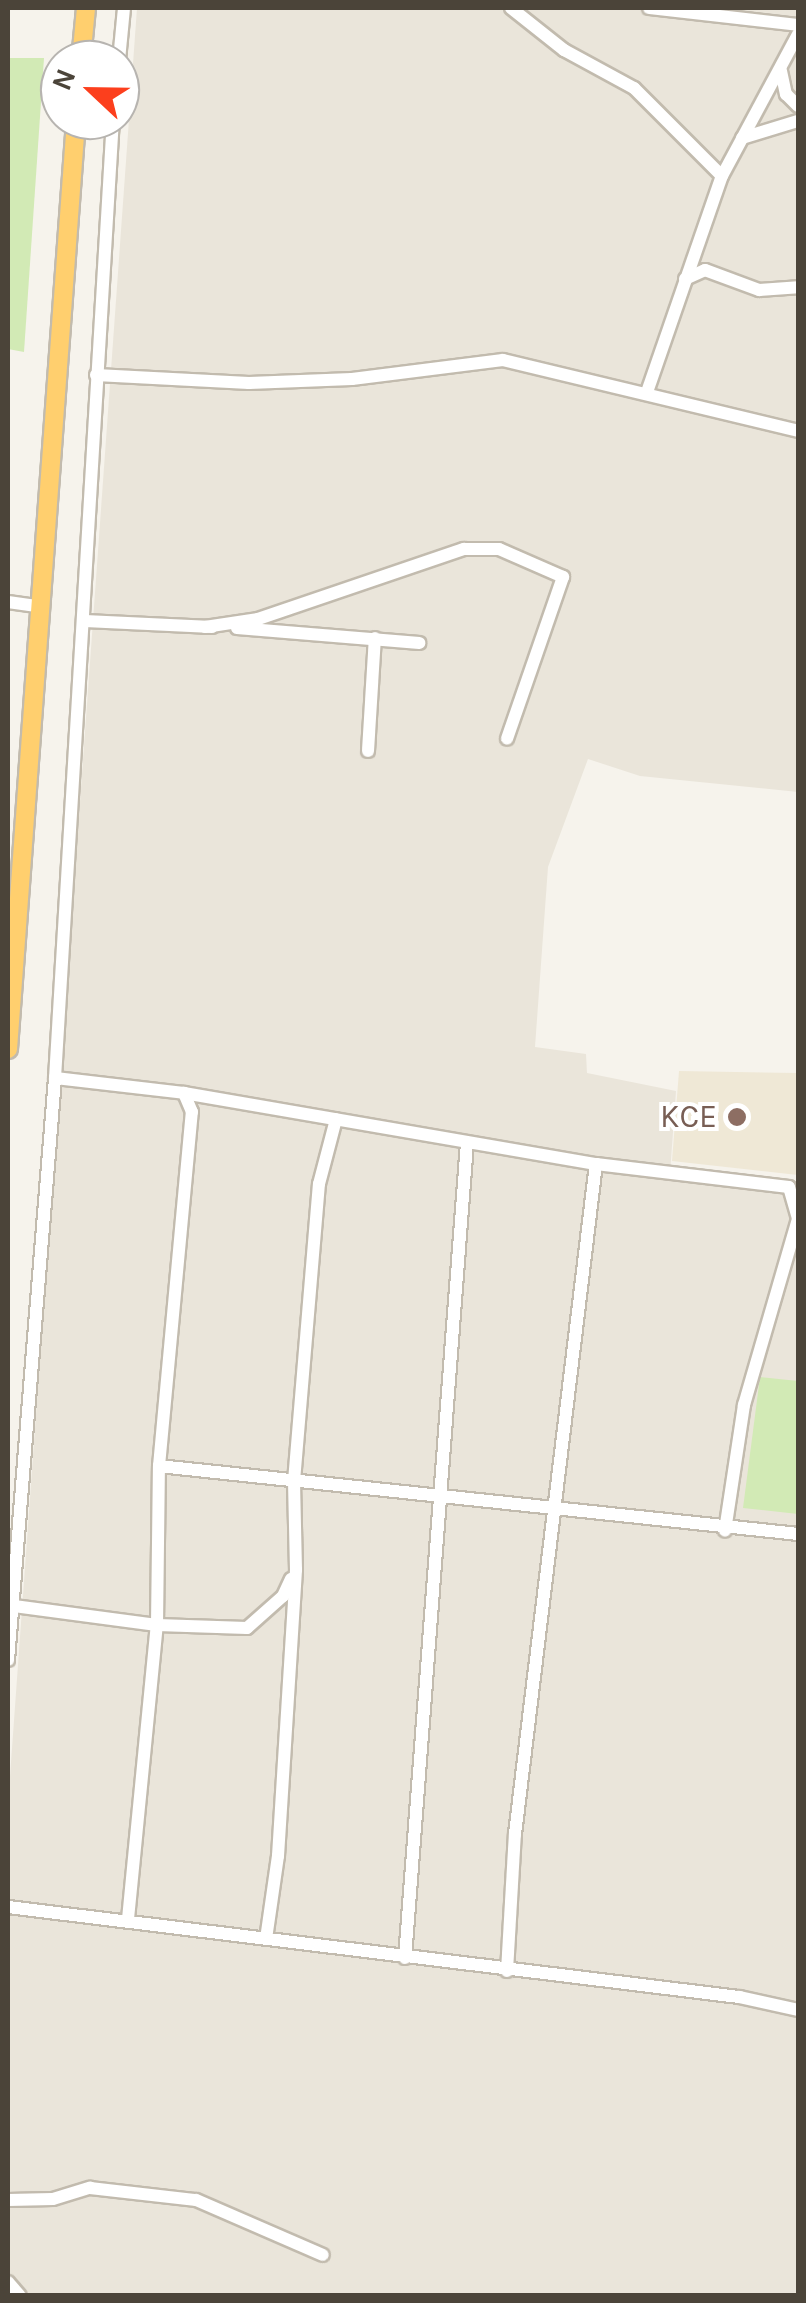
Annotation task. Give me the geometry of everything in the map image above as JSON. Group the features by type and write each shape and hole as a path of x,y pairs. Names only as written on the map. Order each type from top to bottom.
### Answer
{"highway":[{"path":"84,40 86,8"},
{"path":"8,1049 75,140"}],"street":[{"path":"122,40 124,8"},
{"path":"511,8 564,50 634,88 722,176"},
{"path":"648,8 798,25"},
{"path":"647,392 722,176 798,34"},
{"path":"781,71 786,94 798,106"},
{"path":"742,138 798,121"},
{"path":"8,1660 55,1078 113,140"},
{"path":"685,279 706,270 759,290 798,287"},
{"path":"96,375 248,383 352,379 503,360 798,431"},
{"path":"205,627 252,620 464,548 499,549 563,577 507,738"},
{"path":"8,602 42,608"},
{"path":"85,622 419,643"},
{"path":"368,751 375,638"},
{"path":"55,1078 184,1093 596,1164 794,1187 798,1218 744,1406 725,1530"},
{"path":"128,1918 157,1625 159,1466 192,1112 184,1093"},
{"path":"266,1939 296,1570 294,1480 320,1184 336,1119"},
{"path":"405,1958 436,1494 467,1142"},
{"path":"507,1970 515,1834 596,1164"},
{"path":"159,1466 436,1494 725,1530 798,1534"},
{"path":"14,1606 157,1625 246,1628 283,1596 296,1570"},
{"path":"8,1907 128,1918 405,1958 739,1996 798,2010"},
{"path":"8,2200 54,2199 90,2188 196,2200 323,2255"},
{"path":"8,2282 20,2296"}],"shaded area":[{"path":"137,8 798,8 798,792 640,776 588,759 548,867 535,1047 586,1054 587,1073 676,1091 670,1173 798,1188 798,2295 8,2295 8,1804 128,140 140,140 140,40 135,40"},
{"name":"KCE","path":"679,1071 798,1073 798,1175 672,1161"}],"green space":[{"path":"8,58 40,58 40,117 24,352 8,349"},
{"path":"760,1377 798,1381 798,1514 743,1508"}],"place":[{"name":"KCE","path":"737,1117"}]}
